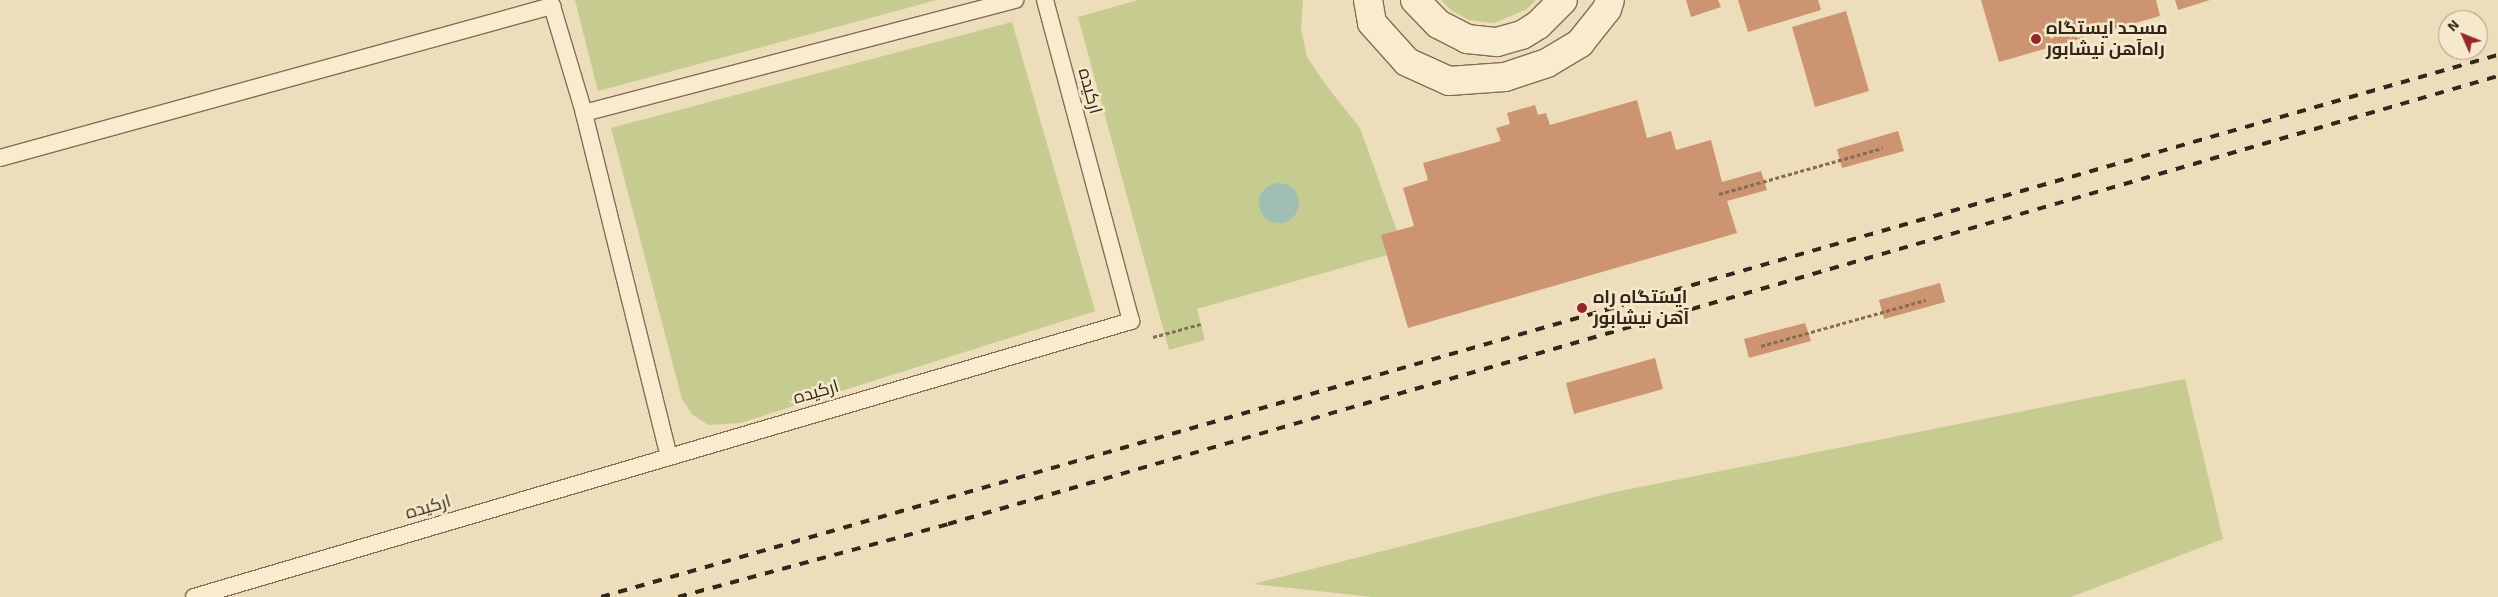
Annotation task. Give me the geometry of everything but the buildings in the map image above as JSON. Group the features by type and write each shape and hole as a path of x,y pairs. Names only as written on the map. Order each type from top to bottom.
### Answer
{"main road":[{"path":"1368,0 1372,23 1407,62 1449,81 1505,77 1547,63 1580,43 1607,9 1610,0"},
{"path":"1415,0 1438,24 1467,40 1497,42 1522,35 1538,25 1564,0"}],"lane":[{"path":"584,113 1015,0"},
{"name":"ارکیده","path":"194,597 1132,320 1045,0"},
{"path":"0,158 551,3 584,113 668,457"}],"path":[{"path":"1719,194 1883,148"},
{"path":"1761,346 1926,300"},
{"path":"1164,334 1201,324"}],"green space":[{"path":"575,0 937,0 598,91"},
{"path":"1138,0 1303,0 1301,29 1307,57 1325,84 1360,128 1397,231 1387,255 1197,309 1205,340 1169,350 1078,17"},
{"path":"1441,0 1536,0 1527,9 1494,23 1469,20 1451,10"},
{"path":"1012,22 1095,311 740,423 708,425 692,414 682,399 611,128"},
{"path":"2185,379 2223,539 2071,597 1372,597 1253,584 1610,493"}],"water":[{"path":"1275,183 1283,183 1290,186 1296,192 1299,203 1296,214 1290,220 1283,223 1275,223 1268,220 1262,214 1259,207 1259,199 1262,192 1268,186"}],"railway":[{"path":"601,597 2498,55"},
{"path":"678,597 948,524 2498,76"}],"place":[{"name":"مسحد ایستگاه راه‌آهن نیشابور","path":"2036,39"},
{"name":"ایستگاه راه‌ آهن نیشابور","path":"1582,308"}]}
